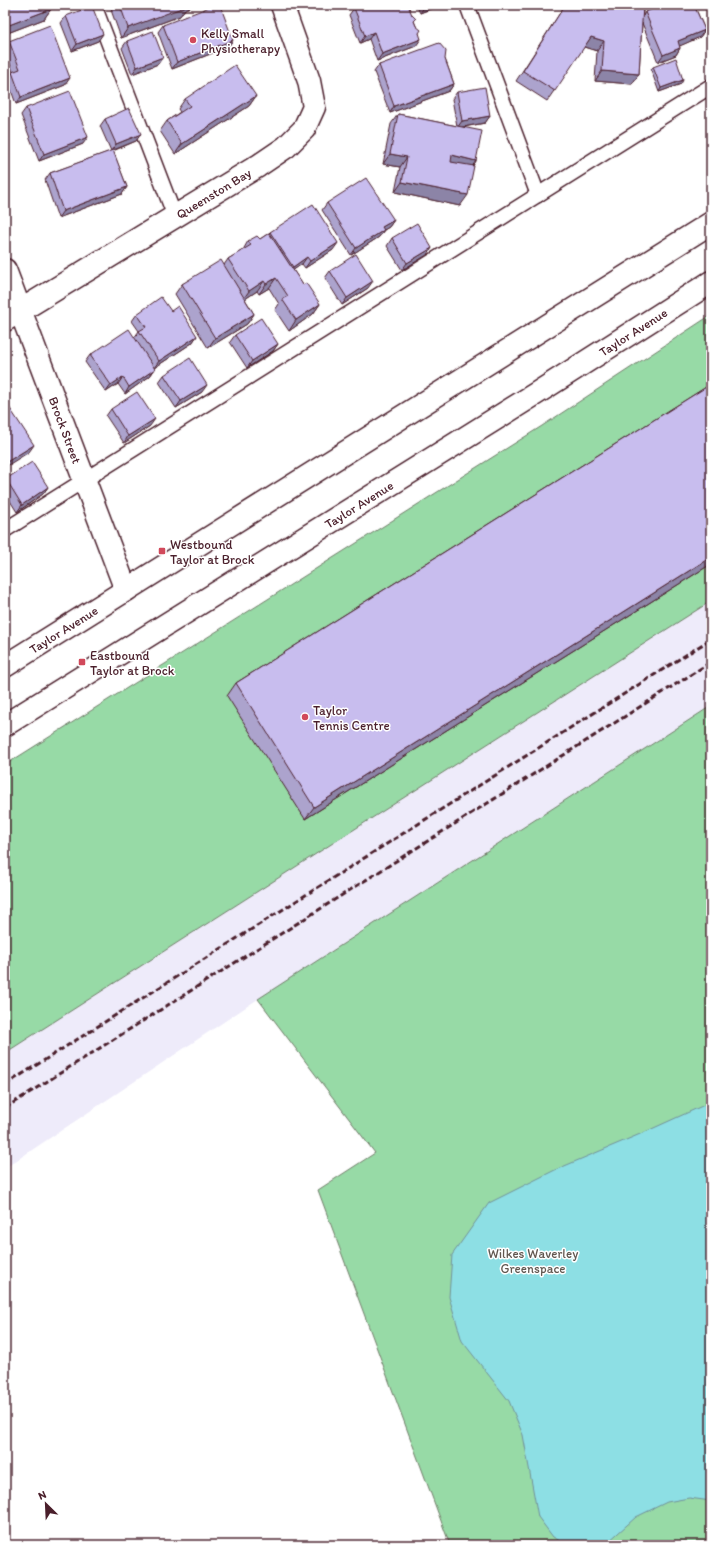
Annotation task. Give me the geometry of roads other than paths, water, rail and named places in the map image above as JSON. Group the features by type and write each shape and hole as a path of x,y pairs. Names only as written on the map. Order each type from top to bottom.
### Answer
{"main road":[{"name":"Queenston Bay","path":"13,315 175,217 286,147 304,129 314,107 309,81 282,5"},
{"name":"Taylor Avenue","path":"5,666 711,223"},
{"name":"Brock Street","path":"5,270 13,315 85,481 126,590"},
{"name":"Taylor Avenue","path":"5,725 537,393 711,282"}],"lane":[{"path":"94,5 175,217"},
{"path":"467,5 538,195"},
{"path":"5,530 711,86"}],"water":[{"path":"711,1102 711,1501 689,1498 667,1502 636,1517 608,1542 591,1545 567,1545 553,1537 538,1517 523,1435 509,1401 462,1341 449,1297 452,1255 489,1203 555,1170"}],"railway":[{"path":"5,1085 711,639"},
{"path":"5,1108 711,662"}],"place":[{"name":"Kelly Small Physiotherapy","path":"193,40"},
{"name":"Westbound Taylor at Brock","path":"162,551"},
{"name":"Eastbound Taylor at Brock","path":"82,662"},
{"name":"Taylor Tennis Centre","path":"305,717"}],"park label":[{"name":"Wilkes Waverley Greenspace","path":"533,1260"}]}
